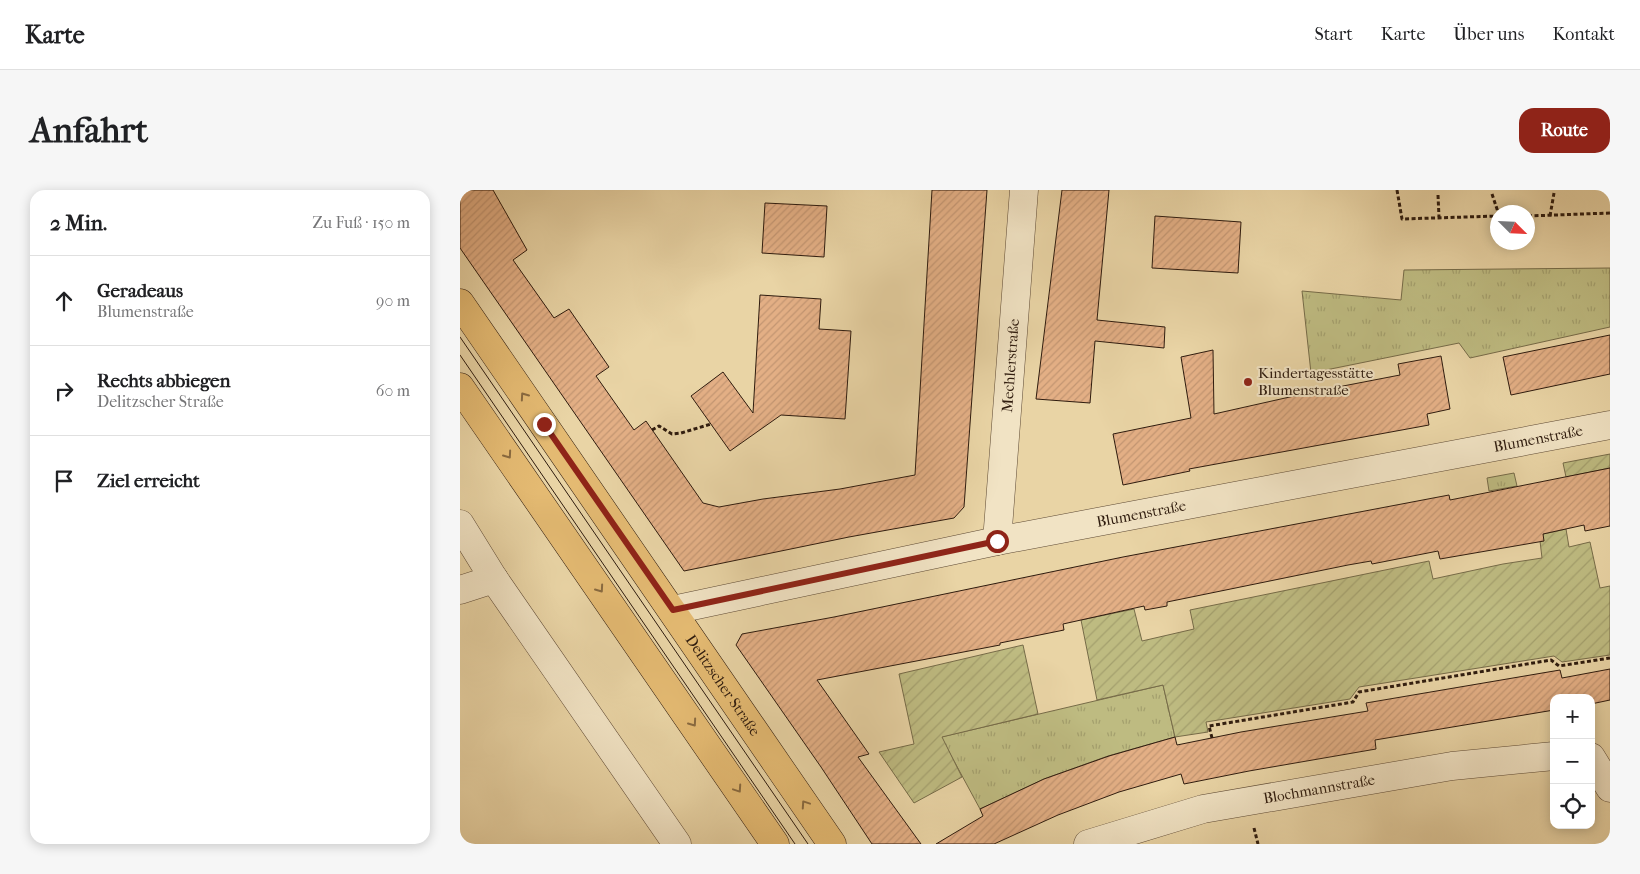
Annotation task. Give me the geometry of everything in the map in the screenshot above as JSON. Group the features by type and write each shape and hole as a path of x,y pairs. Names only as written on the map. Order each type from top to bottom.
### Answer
{"main road":[{"name":"Delitzscher Straße","path":"460,303 673,610 832,844"},
{"path":"460,387 776,844"}],"street":[{"name":"Mechlerstraße","path":"997,541 1024,190"},
{"name":"Blumenstraße","path":"673,610 997,541 1610,425"},
{"path":"460,524 494,580 677,844"},
{"path":"460,590 494,580"},
{"path":"1595,752 1610,749"},
{"name":"Blochmannstraße","path":"1088,844 1203,809 1452,766 1550,756"},
{"path":"1595,763 1610,788"}],"path":[{"path":"1397,190 1402,219 1490,216"},
{"path":"1550,216 1554,193"},
{"path":"1492,194 1496,205"},
{"path":"1438,195 1439,217"},
{"path":"1535,216 1610,213"},
{"path":"652,430 658,426 672,434 682,434 711,424"},
{"path":"1212,738 1210,726 1353,702 1359,692 1551,660 1559,666 1610,658"}],"green space":[{"path":"1610,268 1610,327 1470,358 1459,343 1311,373 1302,291 1401,300 1404,270"},
{"path":"1610,454 1610,468 1566,477 1563,463"},
{"path":"1514,473 1517,486 1489,491 1487,478"},
{"path":"1566,529 1569,547 1590,542 1600,588 1610,586 1610,655 1562,662 1554,656 1359,687 1350,699 1206,722 1208,732 1175,737 1163,685 1097,700 1081,620 1134,609 1142,641 1194,629 1190,610 1429,561 1433,579 1542,558 1540,541 1543,534"},
{"path":"1023,645 1038,714 942,737 962,777 914,803 879,752 914,744 899,674"},
{"path":"1163,685 1175,737 1108,756 1044,779 980,809 941,737"}],"building":[{"path":"460,190 493,190 527,250 513,260 554,318 569,309 609,367 596,376 634,430 646,421 703,503 719,507 840,489 915,475 932,190 987,190 964,507 954,518 849,537 684,571 460,248"},
{"path":"1062,190 1109,190 1097,320 1165,327 1164,348 1095,341 1090,403 1036,399"},
{"path":"765,203 827,206 824,257 762,253"},
{"path":"1155,216 1241,222 1238,273 1152,268"},
{"path":"760,295 821,299 819,329 851,331 845,419 781,415 730,451 691,396 723,372 753,413"},
{"path":"1610,335 1610,374 1511,395 1503,357"},
{"path":"1213,350 1214,414 1400,375 1398,364 1441,356 1450,409 1427,414 1429,425 1189,469 1190,471 1123,485 1113,434 1191,418 1181,357"},
{"path":"1610,468 1610,526 1585,531 1584,525 1543,534 1544,541 1440,559 1438,551 1372,564 1371,561 1348,565 1167,602 1167,606 1145,610 1144,606 1063,624 1064,630 1000,643 1000,645 817,680 869,754 858,757 921,844 872,844 736,645 742,634 834,617 1123,557 1449,495 1450,500"},
{"path":"1610,669 1610,700 1595,703 1595,694 1550,694 1550,711 1375,740 1376,749 1184,784 1181,774 1119,792 1058,815 994,844 936,844 983,816 980,809 1044,779 1109,756 1175,737 1177,745 1241,732 1368,711 1366,703 1560,670 1562,678"}],"tram line":[{"path":"460,337 808,844"},
{"path":"460,355 795,844"}],"place":[{"name":"Kindertagesstätte Blumenstraße","path":"1248,382"}],"route":[{"path":"544,424 673,610 997,541"}]}
